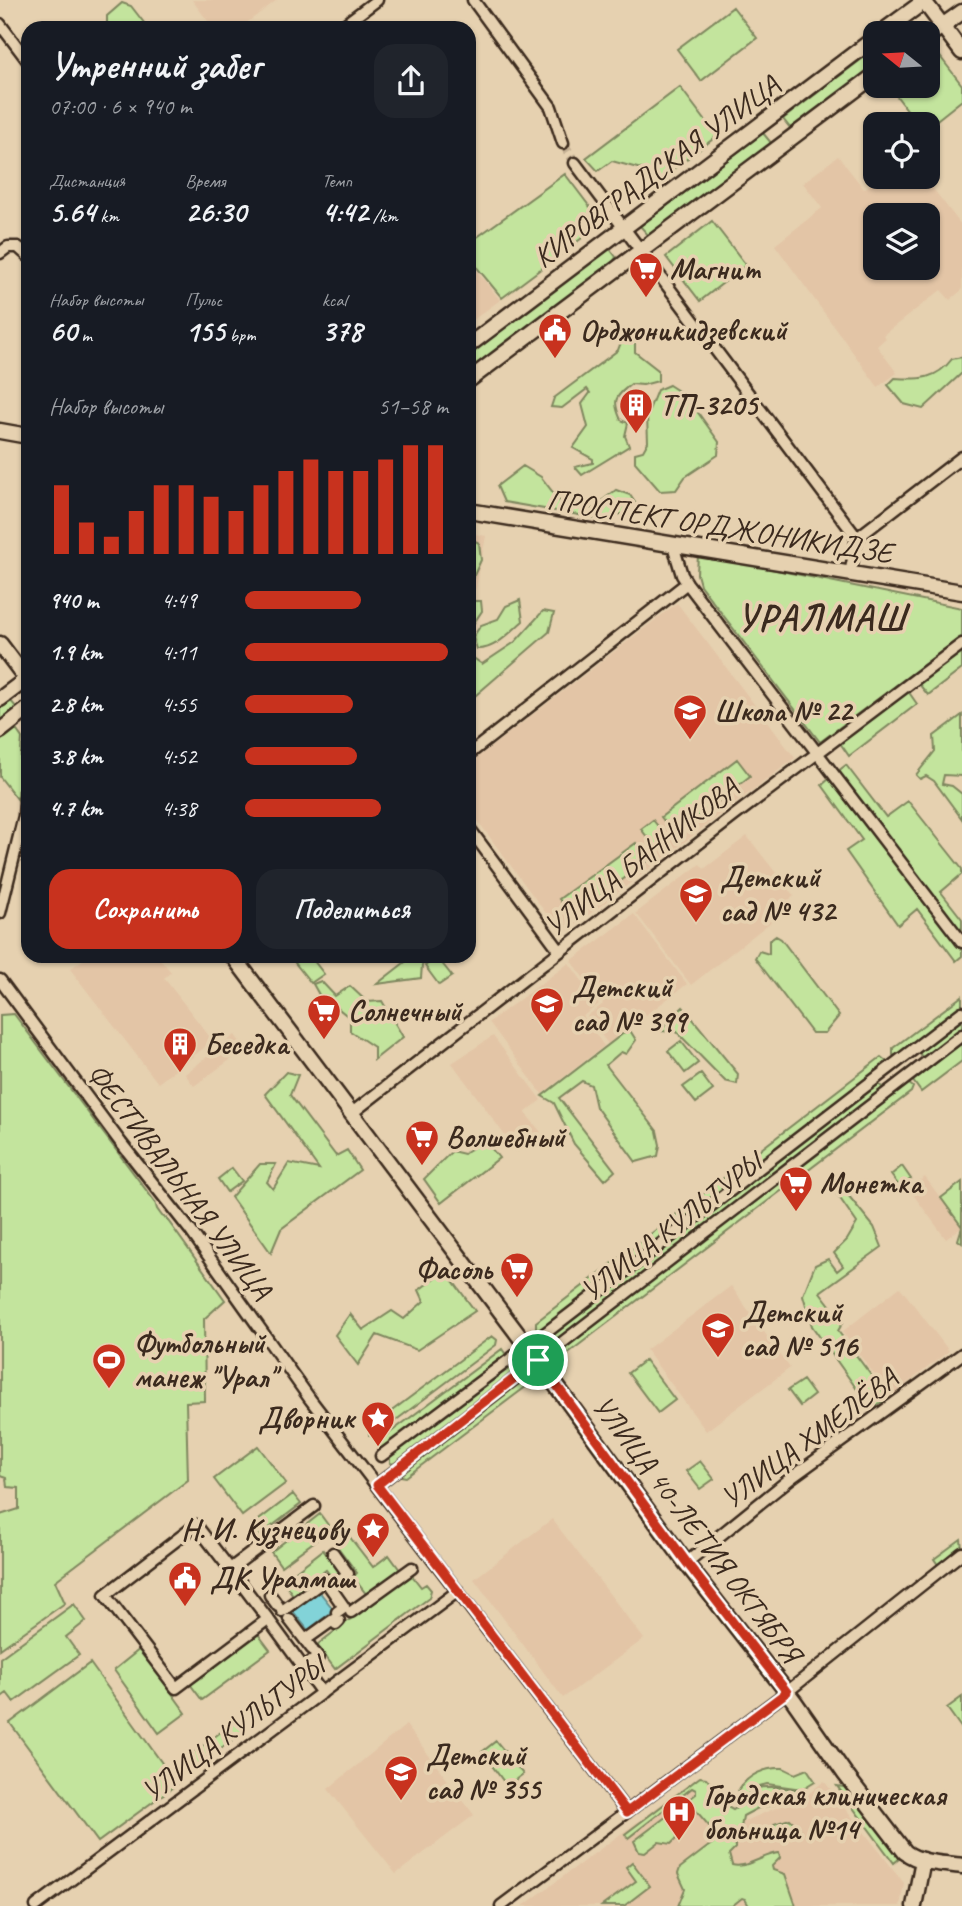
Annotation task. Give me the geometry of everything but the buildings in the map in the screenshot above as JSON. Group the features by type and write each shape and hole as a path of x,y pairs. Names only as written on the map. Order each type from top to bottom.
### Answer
{"main road":[{"path":"897,21 924,0 962,52"},
{"path":"940,29 962,12"},
{"name":"КИРОВГРАДСКАЯ УЛИЦА","path":"476,340 863,47"},
{"name":"КИРОВГРАДСКАЯ УЛИЦА","path":"476,375 863,84"},
{"path":"0,431 21,435"},
{"name":"ПРОСПЕКТ ОРДЖОНИКИДЗЕ","path":"476,512 962,592"},
{"path":"0,644 21,672"},
{"path":"0,699 21,684"},
{"path":"0,731 21,714"},
{"name":"УЛИЦА 40-ЛЕТИЯ ОКТЯБРЯ","path":"238,963 905,1852 913,1858 962,1866"},
{"path":"914,1906 923,1860"}],"street":[{"path":"349,21 377,0"},
{"path":"472,0 551,107 563,143"},
{"path":"0,24 21,52"},
{"path":"575,163 857,538"},
{"path":"0,253 8,247 21,250"},
{"path":"850,574 857,538 962,457"},
{"path":"673,545 687,583 962,942"},
{"path":"476,749 687,583"},
{"name":"УЛИЦА БАННИКОВА","path":"352,1113 962,644"},
{"path":"0,913 21,828"},
{"path":"476,837 560,951"},
{"name":"ФЕСТИВАЛЬНАЯ УЛИЦА","path":"0,980 113,1133 190,1230 310,1399 627,1812"},
{"name":"УЛИЦА КУЛЬТУРЫ","path":"539,1338 962,1012"},
{"name":"УЛИЦА КУЛЬТУРЫ","path":"377,1485 962,1035"},
{"path":"381,1456 517,1354"},
{"name":"УЛИЦА ХМЕЛЁВА","path":"687,1563 791,1478 962,1354"},
{"path":"233,1567 314,1506"},
{"path":"268,1619 176,1688 105,1595 195,1523 233,1567 322,1693"},
{"path":"333,1553 348,1574 333,1585"},
{"path":"501,1906 787,1692 962,1553"},
{"path":"310,1647 341,1616 412,1568"},
{"path":"283,1612 324,1580 333,1585 344,1607 341,1616"},
{"name":"УЛИЦА КУЛЬТУРЫ","path":"36,1906 458,1591"},
{"path":"270,1595 318,1657 303,1668"}],"shaded area":[{"path":"192,0 277,0 249,21 208,21"},
{"path":"838,156 863,189 933,189 962,226 962,290 950,300 941,290 883,335 886,338 877,346 897,373 878,387 775,245 822,208 803,183"},
{"path":"476,270 500,300 476,318"},
{"path":"476,534 486,536 476,588"},
{"path":"677,603 795,758 562,935 476,818 476,759"},
{"name":"Детский сад № 432","path":"747,836 794,896 787,902 790,906 781,914 691,985 636,913 700,864 704,869"},
{"path":"634,914 687,984 608,1044 587,1016 603,1004 571,961"},
{"path":"78,963 164,963 171,972 164,978 213,1041 158,1083 70,969"},
{"name":"Детский сад № 399","path":"569,963 599,1004 583,1016 604,1046 542,1094 489,1022"},
{"path":"235,1035 245,1049 194,1086 185,1074"},
{"path":"493,1036 541,1100 525,1113 541,1132 517,1152 452,1063"},
{"path":"925,1177 962,1227 946,1239 909,1189"},
{"name":"Детский сад № 516","path":"731,1286 790,1368 706,1431 646,1350"},
{"path":"900,1287 949,1351 891,1396 842,1332"},
{"path":"552,1519 644,1639 563,1698 474,1579"},
{"name":"Детский сад № 355","path":"406,1725 474,1815 396,1874 328,1789"},
{"name":"Городская клиническая больница №14","path":"698,1777 733,1822 743,1822 807,1795 824,1781 904,1883 900,1906 523,1906"}],"green space":[{"path":"122,3 131,6 143,21 107,21 107,16"},
{"path":"733,7 757,38 701,81 677,49"},
{"path":"940,56 962,85 962,100 940,117 940,112 909,112 898,98 940,98"},
{"path":"863,58 863,75 791,129 783,119"},
{"path":"680,87 717,136 659,180 652,172 612,161 598,171 586,158"},
{"path":"763,133 772,144 656,232 649,236 640,226"},
{"path":"565,174 602,223 502,298 476,266 476,238"},
{"path":"712,221 746,265 700,301 666,257"},
{"path":"610,249 616,257 612,264 476,365 476,347"},
{"path":"625,332 635,337 635,352 658,370 658,381 643,385 631,384 618,396 616,403 621,420 628,423 625,436 629,446 582,475 575,467 593,463 593,459 573,448 588,427 582,404 590,393 587,389 562,408 551,407 554,398 618,350"},
{"path":"962,357 962,373 923,409 904,404 888,385 895,378 927,377 940,371 952,359"},
{"path":"669,385 686,396 719,442 718,455 685,477 676,490 660,491 635,462 635,453 643,451 648,442 647,415 657,390"},
{"path":"523,466 541,477 562,504 589,511 616,490 630,495 643,515 619,514 602,519 504,502 497,486"},
{"path":"476,542 479,543 481,560 476,571"},
{"path":"698,554 962,608 962,636 820,742 700,585 697,574"},
{"path":"520,600 523,621 490,647 477,649 476,632 481,625 498,619 506,606"},
{"path":"476,601 481,601 482,611 476,620"},
{"path":"543,611 554,613 549,632 476,695 476,660 482,664 515,642"},
{"path":"962,650 962,669 928,695 918,683"},
{"path":"908,691 917,704 849,756 840,743"},
{"path":"11,701 16,707 15,713 0,724 0,705"},
{"path":"962,715 962,776 944,775 942,784 952,786 962,794 962,819 934,781 926,776 920,779 916,775 935,751 934,736"},
{"path":"15,728 21,737 18,800 0,777 0,741"},
{"path":"737,759 750,776 675,835 661,817"},
{"path":"846,765 886,817 908,801 962,869 962,874 941,892 962,919 962,935 837,772"},
{"path":"829,779 962,951 962,956 956,961 917,909 898,925 846,851 862,840 822,785"},
{"path":"653,820 669,840 657,850 641,829"},
{"path":"636,843 649,860 572,917 559,899"},
{"path":"776,936 839,1016 825,1033 812,1033 755,958 759,951 769,954 769,941"},
{"path":"295,963 315,963 324,974 311,983"},
{"path":"404,963 425,963 422,965 421,978 377,984"},
{"path":"429,963 442,963 452,976 439,985 425,966"},
{"path":"321,981 335,996 350,986 367,1002 382,1001 403,1037 374,1060 374,1047 350,1031 350,1018 335,1006 327,1009 313,984"},
{"path":"962,996 962,1008 898,1056 893,1055 893,1048"},
{"path":"683,1007 738,1074 737,1084 725,1081 677,1032 659,1031"},
{"path":"14,1014 225,1300 204,1319 205,1401 186,1402 188,1480 55,1581 65,1603 0,1649 0,1515 19,1509 19,1488 7,1487 6,1478 0,1476 0,1015"},
{"path":"962,1018 962,1030 926,1057 921,1056 919,1051"},
{"path":"629,1029 636,1040 626,1054 621,1052 606,1065 657,1131 660,1145 658,1156 636,1162 596,1107 591,1085 582,1081 559,1098 615,1171 605,1180 574,1144 554,1103 542,1096"},
{"path":"681,1041 698,1063 685,1073 668,1051"},
{"path":"962,1043 962,1061 921,1092 913,1081"},
{"path":"881,1057 886,1061 884,1066 541,1330 536,1329 536,1322"},
{"path":"286,1072 298,1075 290,1095 336,1156 347,1150 360,1170 281,1229 271,1253 231,1197 260,1164 276,1164 267,1182 273,1189 289,1163 319,1169 265,1094"},
{"path":"701,1074 713,1090 696,1103 683,1087"},
{"path":"877,1083 882,1087 880,1092 552,1345 547,1344 545,1339"},
{"path":"908,1083 913,1087 911,1092 563,1357 558,1357 556,1352"},
{"path":"484,1139 499,1158 441,1203 424,1179 452,1151 464,1154"},
{"path":"902,1166 911,1179 900,1187 891,1175"},
{"path":"232,1168 242,1181 227,1192 218,1179"},
{"path":"835,1179 874,1227 882,1247 820,1292 843,1322 838,1331 888,1398 871,1409 812,1326 803,1295 815,1265 828,1259 837,1271 843,1266 834,1253 847,1240 857,1223 828,1181"},
{"path":"962,1182 962,1227 941,1198"},
{"path":"962,1227 962,1243 958,1240"},
{"path":"445,1270 475,1311 417,1350 377,1335 358,1365 335,1335 350,1314 363,1330 392,1311 404,1319 424,1301 419,1290"},
{"path":"492,1336 497,1340 496,1345 375,1436 369,1435 369,1428"},
{"path":"502,1349 507,1356 384,1449 379,1448 379,1441"},
{"path":"645,1360 675,1400 658,1413 628,1373"},
{"path":"513,1364 518,1368 516,1373 395,1464 390,1463 390,1456"},
{"path":"524,1377 528,1381 527,1386 406,1477 401,1476 399,1473"},
{"path":"803,1380 814,1395 800,1406 788,1390"},
{"path":"258,1446 286,1483 242,1516 214,1479"},
{"path":"700,1461 714,1479 700,1489 686,1471"},
{"path":"293,1494 301,1504 259,1536 251,1526"},
{"path":"320,1514 331,1529 281,1566 271,1552"},
{"path":"349,1536 373,1567 389,1555 400,1570 367,1595 353,1577 357,1573 337,1546"},
{"path":"961,1539 962,1549 939,1566 934,1559"},
{"path":"323,1550 341,1573 333,1579 326,1570 293,1595 283,1581"},
{"path":"410,1573 421,1587 426,1584 431,1590 429,1598 335,1669 317,1645"},
{"path":"74,1604 86,1621 66,1637 79,1655 14,1702 7,1693 0,1698 0,1658"},
{"path":"258,1634 270,1650 202,1700 190,1684"},
{"path":"140,1649 186,1713 159,1733 114,1670"},
{"path":"90,1663 177,1784 98,1842 10,1723"},
{"path":"962,1697 962,1729 947,1708"},
{"path":"237,1720 241,1720 246,1727 242,1733 186,1773 177,1767 178,1764"},
{"path":"496,1741 523,1774 507,1786 482,1752"},
{"path":"783,1768 795,1774 807,1769 815,1781 802,1789 767,1784 748,1789 750,1794 751,1789 763,1787 800,1790 779,1800 766,1794 775,1804 758,1808 743,1816 741,1828 735,1833 735,1848 729,1854 732,1865 738,1866 779,1853 780,1858 772,1866 773,1870 785,1874 796,1906 749,1906 742,1898 732,1906 678,1906 685,1889 678,1874 680,1868 718,1839 716,1834 693,1807 678,1818 684,1831 671,1844 659,1842 645,1853 639,1852 634,1841 696,1794 696,1790 692,1788 628,1838 625,1834 700,1777 706,1778 733,1810 741,1805 749,1805 738,1791 751,1776 770,1769"},
{"path":"837,1786 844,1787 900,1858 894,1863"},
{"path":"790,1819 800,1829 790,1837 778,1837 773,1828 774,1824"},
{"path":"632,1862 650,1886 624,1906 602,1906 636,1881 626,1867"}],"water":[{"path":"318,1590 334,1610 308,1630 292,1610"}],"tunnel":[{"path":"563,143 575,163"}],"place":[{"name":"Магнит","path":"646,299"},
{"name":"Орджоникидзевский","path":"555,360"},
{"name":"ТП-3205","path":"636,435"},
{"name":"Школа № 22","path":"690,741"},
{"name":"Детский сад № 432","path":"696,924"},
{"name":"Детский сад № 399","path":"547,1034"},
{"name":"Солнечный","path":"324,1041"},
{"name":"Беседка","path":"180,1074"},
{"name":"Волшебный","path":"422,1167"},
{"name":"Монетка","path":"796,1213"},
{"name":"Фасоль","path":"517,1299"},
{"name":"Детский сад № 516","path":"718,1359"},
{"name":"Футбольный манеж \"Урал\"","path":"109,1390"},
{"name":"Дворник","path":"378,1448"},
{"name":"Н. И. Кузнецову","path":"373,1559"},
{"name":"ДК Уралмаш","path":"185,1608"},
{"name":"Детский сад № 355","path":"401,1802"},
{"name":"Городская клиническая больница №14","path":"679,1842"}],"district":[{"name":"УРАЛМАШ","path":"822,617"}],"route":[{"path":"538,1360 687,1563 787,1692 627,1812 377,1485 538,1360"}]}
